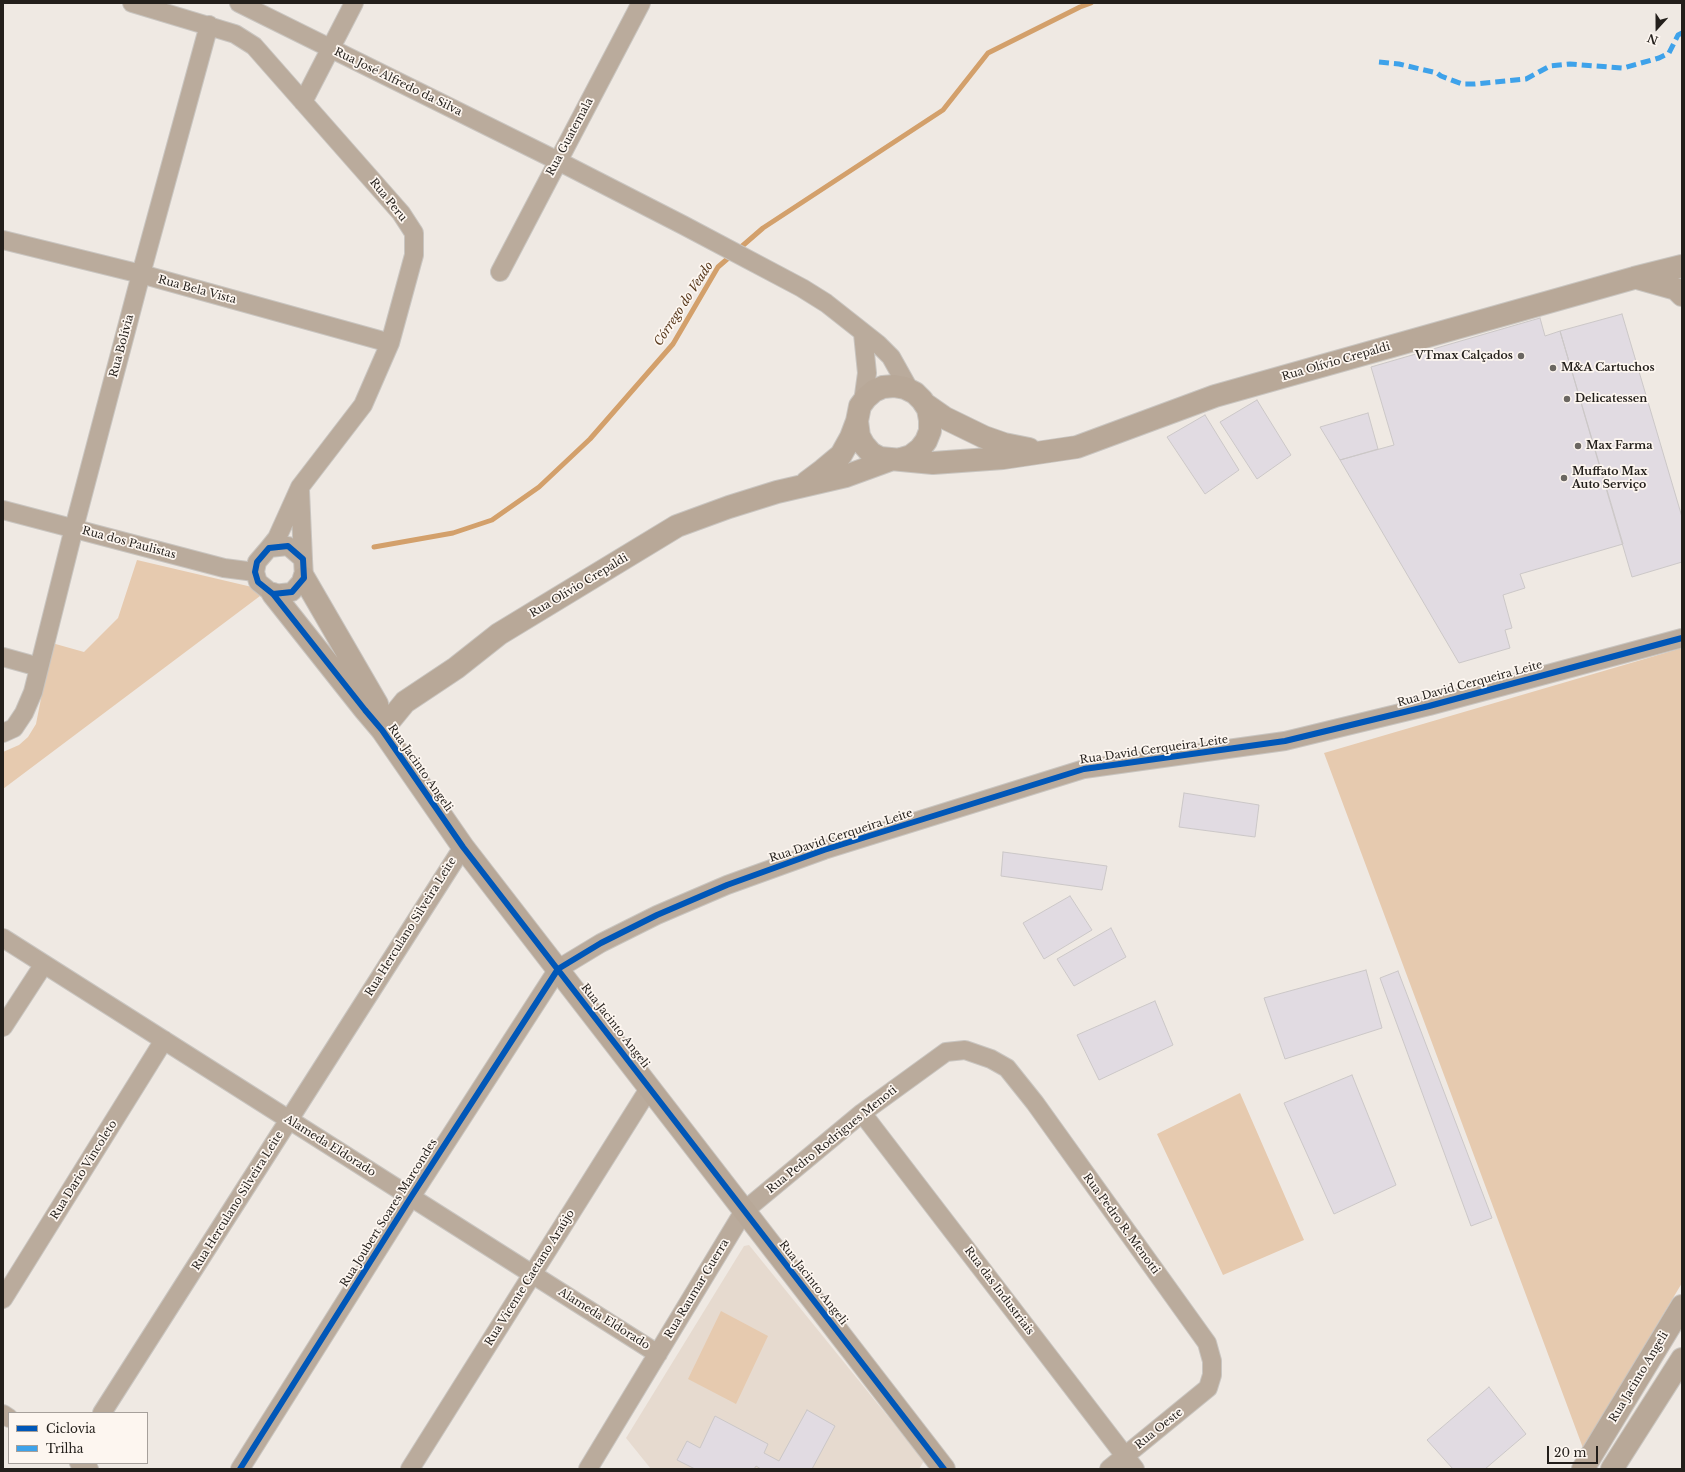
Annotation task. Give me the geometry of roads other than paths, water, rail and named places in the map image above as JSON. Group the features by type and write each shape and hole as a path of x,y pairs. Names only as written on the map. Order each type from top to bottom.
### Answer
{"street":[{"name":"Rua Peru","path":"132,3 236,34 254,46 401,213 414,233 414,255 390,343 363,405 300,487 277,538 269,548"},
{"name":"Rua José Alfredo da Silva","path":"239,3 558,161 683,225 826,303 863,334 878,344 891,357 917,397"},
{"path":"303,102 354,3"},
{"name":"Rua Guatemala","path":"500,272 641,3"},
{"name":"Rua Bolívia","path":"3,733 14,728 24,713 33,692 74,528 141,274 209,25"},
{"name":"Rua Bela Vista","path":"3,240 141,274 390,343"},
{"name":"Rua Olívio Crepaldi","path":"382,730 405,702 456,668 498,634 676,526 729,507 801,486 846,476 895,460 932,463 1003,458 1077,447 1215,396 1634,278 1682,266"},
{"path":"1634,278 1676,289 1682,295"},
{"path":"860,411 874,391 883,387 894,386 917,397 928,409 930,431 926,441 920,449 911,456 895,460 876,455 864,445 859,436 860,411 867,373 863,334"},
{"name":"Rua Olívio Crepaldi","path":"917,397 945,418 984,437 1004,444 1040,452"},
{"name":"Rua Olívio Crepaldi","path":"801,486 840,455 851,437 860,411"},
{"path":"300,487 304,568 292,592 273,594 258,582 255,572 257,562 269,548 288,546 304,568"},
{"name":"Rua dos Paulistas","path":"3,510 224,568 255,572"},
{"name":"Rua Jacinto Angeli","path":"304,568 377,704 382,730"},
{"name":"Rua Jacinto Angeli","path":"273,594 382,730 463,847 944,1469"},
{"name":"Rua David Cerqueira Leite","path":"558,969 600,943 650,918 727,886 824,850 1084,769 1285,741 1437,704 1682,638"},
{"path":"3,657 39,667"},
{"name":"Rua Herculano Silveira Leite","path":"103,1412 463,847"},
{"name":"Alameda Eldorado","path":"3,938 658,1354"},
{"path":"3,1027 44,964"},
{"name":"Rua Joubert Soares Marcondes","path":"240,1469 411,1197 558,969"},
{"name":"Rua Dario Vincoleto","path":"3,1300 164,1040"},
{"name":"Rua Pedro Rodrigues Menoti","path":"744,1211 862,1113 946,1052 965,1050 991,1059 1007,1068"},
{"name":"Rua Pedro R. Menotti","path":"1007,1068 1035,1103 1207,1343 1212,1361 1212,1375 1208,1388"},
{"name":"Rua Vicente Caetano Araújo","path":"410,1469 650,1087"},
{"name":"Rua das Industriais","path":"862,1113 1130,1462"},
{"name":"Rua Raumar Guerra","path":"588,1469 744,1211"},
{"name":"Rua Jacinto Angeli","path":"1583,1469 1682,1306"},
{"path":"1612,1469 1680,1362 1654,1352"},
{"name":"Rua Oeste","path":"1110,1469 1130,1462 1208,1388"}],"waterway":[{"name":"Córrego do Veado","path":"374,547 453,533 492,520 539,487 590,439 673,344 718,267 763,228 943,110 988,53 1080,7 1091,3"}],"place":[{"name":"VTmax Calçados","path":"1521,356"},
{"name":"M&A Cartuchos","path":"1553,368"},
{"name":"Delicatessen","path":"1567,399"},
{"name":"Max Farma","path":"1578,446"},
{"name":"Muffato Max Auto Serviço","path":"1564,478"}]}
